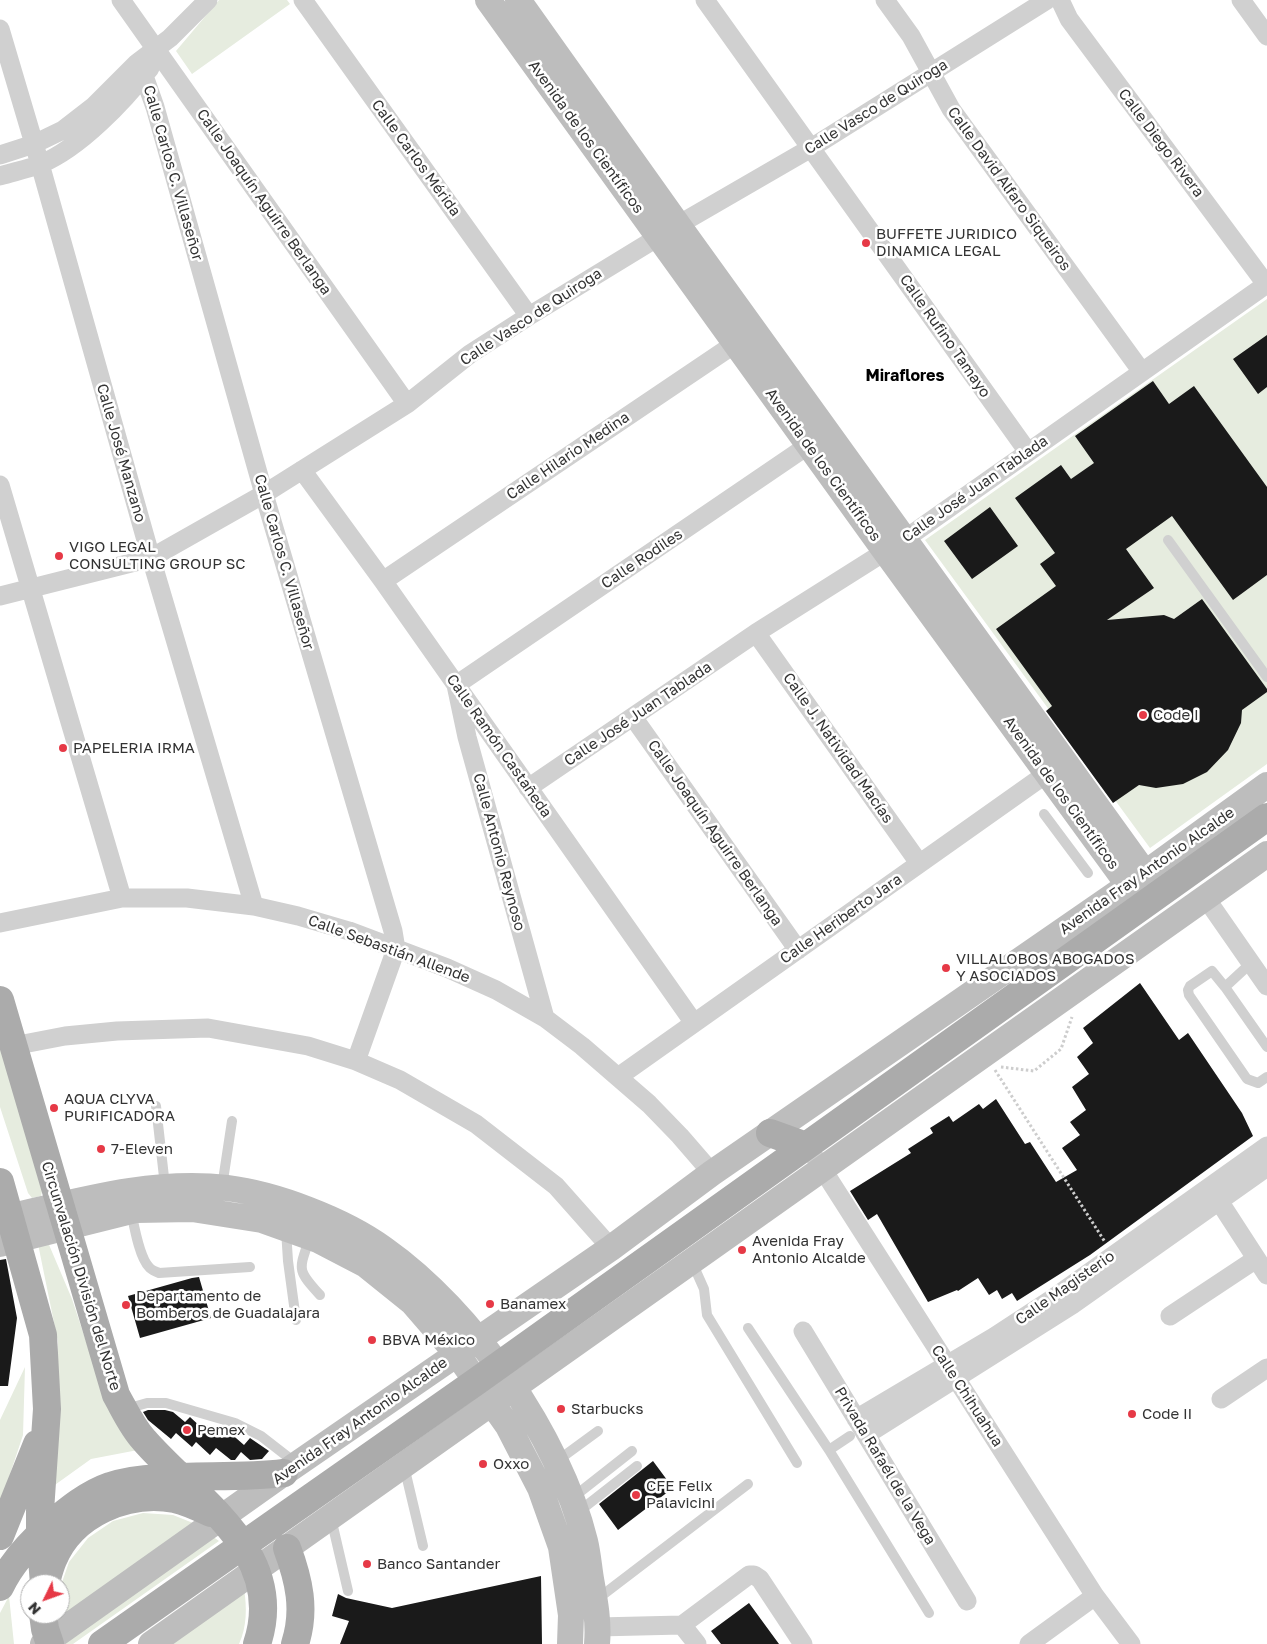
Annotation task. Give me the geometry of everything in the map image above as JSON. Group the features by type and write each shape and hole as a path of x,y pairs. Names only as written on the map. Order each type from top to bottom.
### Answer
{"main road":[{"name":"Avenida Fray Antonio Alcalde","path":"495,1384 1145,890 1267,817"},
{"name":"Circunvalación División del Norte","path":"0,1000 116,1395 132,1424 145,1441 222,1518 243,1544 256,1570 263,1601 262,1638"},
{"path":"770,1133 806,1146"},
{"name":"Circunvalación División del Norte","path":"0,1182 7,1229 43,1335 47,1420 40,1534 44,1574"},
{"path":"102,1644 243,1544 495,1384"},
{"path":"0,1536 47,1420"},
{"path":"0,1587 7,1572 40,1534 74,1505 110,1486 139,1480 180,1476 260,1476 291,1469"},
{"name":"Circunvalación División del Norte","path":"48,1574 53,1560 64,1541 81,1522 101,1509 124,1500 146,1497 175,1499 197,1506 222,1518"},
{"path":"287,1548 296,1572 301,1604 301,1620 295,1644"}],"street":[{"name":"Calle Joaquín Aguirre Berlanga","path":"122,0 162,47 407,404"},
{"path":"0,176 40,164 60,153 105,117 141,69 208,0"},
{"name":"Calle Carlos Mérida","path":"303,0 529,316"},
{"name":"Avenida de los Científicos","path":"488,0 668,231 1169,923"},
{"name":"Avenida de los Científicos","path":"518,0 668,231"},
{"name":"Calle Rufino Tamayo","path":"704,0 1028,452"},
{"name":"Calle David Alfaro Siqueiros","path":"885,0 911,36 950,109 1142,372"},
{"name":"Calle Vasco de Quiroga","path":"0,596 151,558 264,494 407,404 470,354 529,316 668,231 811,148 1047,0"},
{"name":"Calle Diego Rivera","path":"1060,0 1069,19 1266,284"},
{"path":"1241,0 1267,36"},
{"name":"Calle José Manzano","path":"0,29 151,558 254,906"},
{"path":"0,156 34,144 63,130 141,69"},
{"name":"Calle Carlos C. Villaseñor","path":"141,69 155,108 264,494 390,921 396,949"},
{"name":"Calle José Juan Tablada","path":"528,788 756,633 894,545 1266,284"},
{"name":"Calle Hilario Medina","path":"383,581 745,337"},
{"name":"Calle Rodiles","path":"456,685 818,438"},
{"name":"Calle Ramón Castañeda","path":"302,470 383,581 694,1023"},
{"path":"0,485 122,898"},
{"name":"Calle J. Natividad Macías","path":"756,633 919,863"},
{"name":"Calle Antonio Reynoso","path":"456,685 467,737 545,1018"},
{"name":"Calle Joaquín Aguirre Berlanga","path":"633,717 798,950"},
{"name":"Avenida de los Científicos","path":"1056,767 1079,828 1145,890"},
{"name":"Calle Heriberto Jara","path":"618,1077 1056,767"},
{"name":"Avenida Fray Antonio Alcalde","path":"46,1635 222,1518 611,1248 712,1173 770,1133 1145,890 1267,785"},
{"name":"Avenida Fray Antonio Alcalde","path":"151,1644 404,1465 495,1384 691,1262 1267,854"},
{"path":"1205,897 1267,986"},
{"name":"Calle Sebastián Allende","path":"0,923 122,898 187,898 254,906 298,916 349,931 447,968 488,986 545,1018 582,1046 649,1104 712,1173"},
{"path":"356,1061 396,949"},
{"path":"13,1046 65,1036 118,1031 208,1028 308,1046 356,1061 400,1080 476,1124 556,1186 611,1248"},
{"name":"Calle Chihuahua","path":"806,1146 823,1168 1095,1596 1132,1644"},
{"name":"Calle Magisterio","path":"951,1372 1114,1255 1264,1161"},
{"name":"Calle Magisterio","path":"857,1430 951,1372 1072,1305 1220,1201 1264,1161"},
{"path":"7,1229 130,1201 165,1186 222,1188 280,1200 331,1219 383,1248 431,1287 479,1339 508,1426 540,1488 561,1547 571,1614 570,1644"},
{"path":"130,1201 262,1220 298,1233 366,1265 412,1302 458,1354 495,1384 556,1462 574,1506 585,1542 595,1601 598,1636 682,1625 748,1575 754,1575 760,1579 803,1644"},
{"path":"1220,1201 1267,1275"},
{"path":"1170,1316 1256,1259"},
{"name":"Privada Rafaél de la Vega","path":"803,1332 857,1430 967,1601"},
{"path":"1221,1399 1267,1368"},
{"path":"1029,1644 1095,1596"},
{"path":"682,1625 697,1644"}],"lane":[{"path":"1168,540 1267,677"},
{"path":"1044,814 1088,872"},
{"path":"1064,840 1079,828"},
{"path":"1224,988 1251,963"},
{"path":"1267,1047 1212,971 1190,986 1188,990 1189,995 1248,1079 1258,1083 1267,1077"},
{"path":"156,1106 165,1186"},
{"path":"222,1188 232,1121"},
{"path":"130,1201 134,1230 147,1266 152,1270 159,1273 250,1268"},
{"path":"298,1233 301,1270 305,1278 320,1294"},
{"path":"296,1320 288,1261 298,1233"},
{"path":"691,1262 704,1290 707,1315 797,1463"},
{"path":"748,1328 829,1450 929,1612"},
{"path":"124,1409 147,1402 166,1403 235,1423 261,1436 291,1469"},
{"path":"829,1450 857,1430"},
{"path":"556,1462 598,1431"},
{"path":"574,1506 632,1451"},
{"path":"404,1465 423,1546"},
{"path":"574,1506 637,1466"},
{"path":"595,1601 748,1484"},
{"path":"331,1517 348,1591"}],"path":[{"path":"1073,1014 1062,1049 1034,1071 993,1066 1114,1255"}],"shaded area":[{"path":"219,0 287,0 290,4 192,74 176,51"},
{"path":"1267,299 1267,764 1150,848 925,540"},
{"path":"0,1047 42,1191 41,1196 32,1198 28,1193 0,1107"},
{"path":"47,1240 72,1299 107,1405 138,1450 91,1459 52,1487 58,1342 38,1244"},
{"path":"25,1367 23,1435 0,1504 0,1420"},
{"path":"143,1513 173,1515 198,1525 70,1614 70,1574 65,1574 69,1562 88,1538 113,1521"},
{"path":"212,1536 219,1541 73,1644 66,1644 65,1639"},
{"path":"244,1589 246,1617 244,1631 239,1644 166,1644"},
{"path":"9,1596 14,1644 0,1644 0,1613"}],"building":[{"path":"1267,335 1267,387 1258,394 1233,359"},
{"path":"1153,381 1169,404 1194,386 1267,487 1267,575 1233,600 1172,516 1126,549 1154,588 1107,620 1164,615 1174,619 1202,599 1267,689 1267,692 1242,710 1241,723 1228,750 1207,772 1183,784 1156,788 1139,785 1113,803 1046,711 1052,706 996,629 1056,586 1040,564 1055,553 1015,498 1061,465 1071,479 1094,463 1075,436"},
{"path":"990,507 1018,546 972,579 944,541"},
{"path":"1140,983 1179,1040 1188,1033 1242,1113 1253,1136 1090,1255 1017,1301 1012,1293 1002,1299 997,1290 989,1295 978,1278 958,1291 928,1302 877,1214 868,1220 850,1191 911,1153 908,1149 933,1133 930,1128 949,1116 953,1122 979,1104 983,1109 996,1099 1025,1144 1030,1142 1056,1182 1077,1170 1062,1148 1080,1135 1070,1122 1086,1110 1072,1087 1089,1074 1077,1057 1093,1043 1083,1028"},
{"path":"6,1259 17,1318 8,1386 0,1386 0,1260"},
{"path":"199,1277 211,1318 140,1338 128,1296"},
{"name":"Pemex","path":"148,1410 173,1412 185,1422 190,1417 203,1429 207,1425 222,1438 228,1431 244,1445 250,1438 269,1451 262,1459 250,1460 241,1452 235,1460 231,1460 216,1448 210,1455 196,1442 192,1447 176,1433 171,1439 148,1420 143,1412"},
{"name":"CFE Felix Palavicini","path":"653,1461 673,1488 618,1530 599,1504"},
{"path":"541,1576 542,1644 340,1644 349,1621 332,1616 338,1594 346,1598 392,1608"},
{"path":"749,1603 779,1644 721,1644 711,1631"}],"place":[{"name":"BUFFETE JURIDICO DINAMICA LEGAL","path":"866,243"},
{"name":"VIGO LEGAL CONSULTING GROUP SC","path":"59,556"},
{"name":"Code I","path":"1143,715"},
{"name":"PAPELERIA IRMA","path":"63,748"},
{"name":"VILLALOBOS ABOGADOS Y ASOCIADOS","path":"946,968"},
{"name":"AQUA CLYVA PURIFICADORA","path":"54,1108"},
{"name":"7-Eleven","path":"101,1149"},
{"name":"Avenida Fray Antonio Alcalde","path":"742,1250"},
{"name":"Banamex","path":"490,1304"},
{"name":"Departamento de Bomberos de Guadalajara","path":"126,1305"},
{"name":"BBVA México","path":"372,1340"},
{"name":"Starbucks","path":"561,1409"},
{"name":"Code II","path":"1132,1414"},
{"name":"Pemex","path":"187,1430"},
{"name":"Oxxo","path":"483,1464"},
{"name":"CFE Felix Palavicini","path":"636,1495"},
{"name":"Banco Santander","path":"367,1564"}],"district":[{"name":"Miraflores","path":"905,376"}]}
